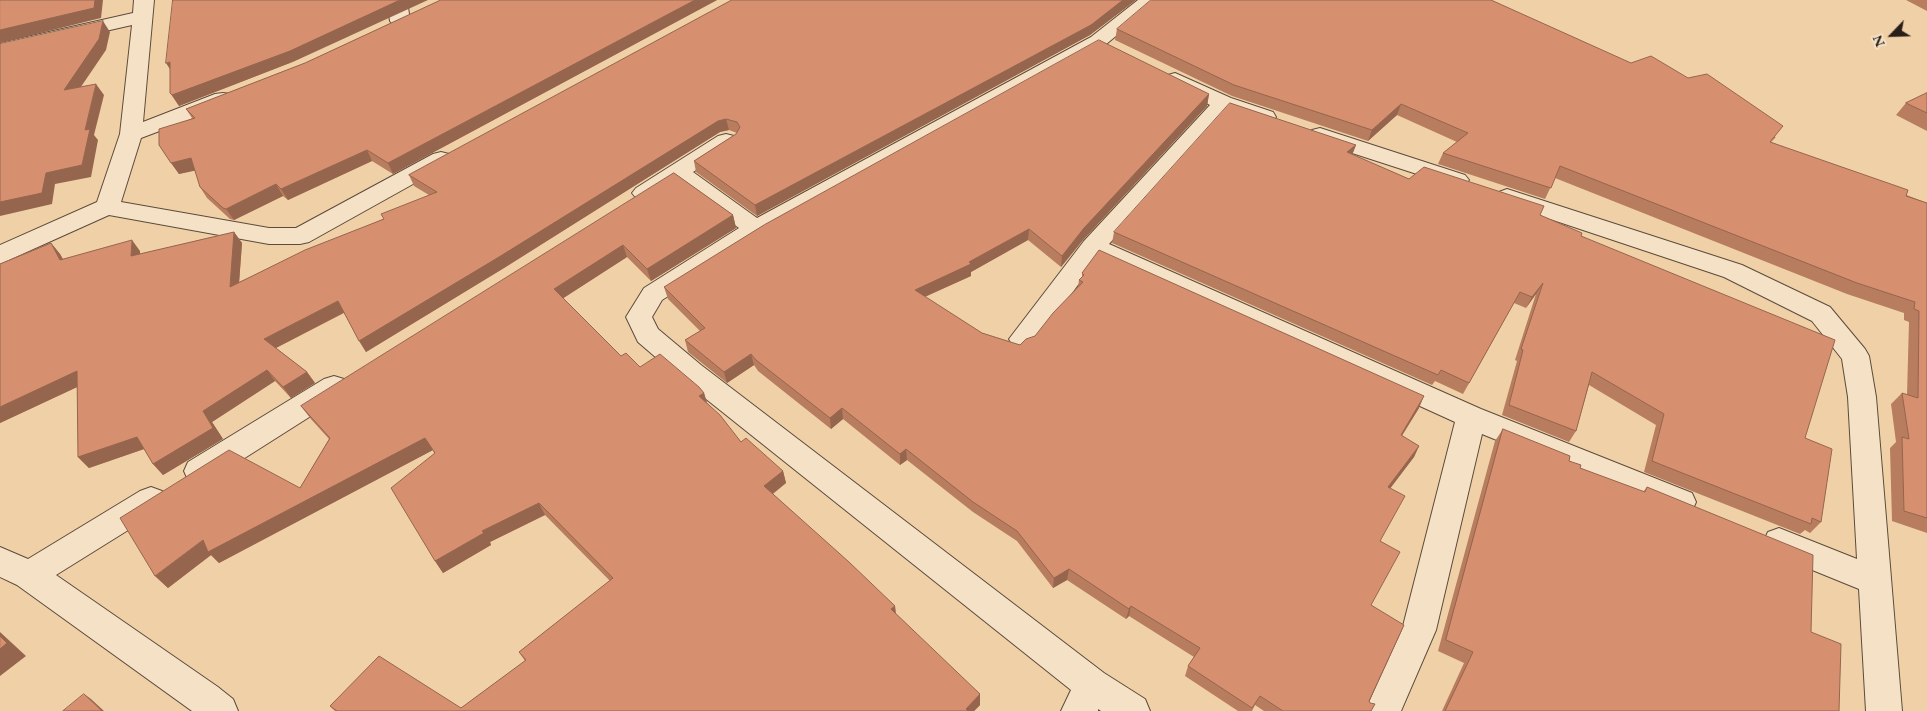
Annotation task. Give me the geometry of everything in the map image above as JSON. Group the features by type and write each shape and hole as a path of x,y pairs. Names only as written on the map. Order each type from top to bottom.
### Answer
{"street":[{"path":"397,0 399,21"},
{"path":"1132,711 1085,698 691,372 648,335 640,317 653,294 756,230 1098,41 1150,0"},
{"path":"0,49 143,8 131,134 107,207"},
{"path":"1098,41 1123,53"},
{"path":"1156,70 1223,103 1733,271 1821,314 1855,356 1862,397 1884,711"},
{"path":"131,134 239,93"},
{"path":"1024,339 1093,247 1223,103"},
{"path":"622,207 729,139"},
{"path":"0,255 107,207 269,236 300,236 456,151"},
{"path":"678,172 756,230"},
{"path":"1093,247 1470,417 1700,510"},
{"path":"29,575 353,376"},
{"path":"1383,711 1419,630 1470,417"},
{"path":"1755,532 1875,581"},
{"path":"0,561 29,575 206,707"}],"building":[{"path":"0,0 95,0 94,8 0,30"},
{"path":"173,0 400,0 290,51 172,95 170,93 170,62 166,63"},
{"path":"441,0 695,0 388,163 367,150 281,189 276,184 226,209 200,187 191,158 171,163 159,145 159,129 195,118 186,109 305,63"},
{"path":"732,0 1123,0 1091,25 755,205 694,161 736,134 740,127 737,122 726,119 718,121 499,257 359,341 338,301 264,339 307,372 283,387 267,370 203,411 213,428 153,464 137,437 78,457 77,371 0,407 0,264 51,243 60,260 132,240 131,256 234,232 230,287 305,250 384,219 381,214 437,192 409,175"},
{"path":"1151,0 1491,0 1631,63 1651,56 1688,78 1707,74 1783,126 1770,142 1908,190 1906,196 1927,203 1927,518 1904,511 1902,437 1909,439 1902,393 1918,398 1919,311 1914,309 1915,302 1857,283 1560,166 1551,188 1443,153 1468,133 1401,104 1372,130 1234,85 1117,29"},
{"path":"103,21 99,39 64,90 96,84 85,130 90,129 82,165 46,173 42,193 0,202 0,44"},
{"path":"1099,40 1209,94 1084,228 1062,256 1029,229 969,262 971,264 915,290 982,333 1020,345 1026,339 1035,336 1053,313 1083,282 1079,280 1084,275 1082,273 1099,250 1424,396 1401,435 1419,446 1388,487 1405,496 1380,541 1400,552 1371,605 1404,625 1369,701 1375,704 1371,711 1283,711 1260,696 1252,708 1188,666 1200,648 1131,606 1129,609 1069,569 1054,578 1017,531 973,502 906,449 900,454 842,408 830,418 756,360 751,354 724,372 685,340 705,328 664,287 764,225"},
{"path":"1927,93 1927,113 1906,103"},
{"path":"1230,103 1356,145 1347,152 1409,179 1424,167 1544,206 1540,215 1582,233 1581,236 1835,340 1805,438 1832,449 1821,522 1812,518 1811,524 1652,461 1664,414 1592,372 1576,431 1509,405 1523,350 1521,349 1543,283 1532,297 1520,292 1469,383 1441,370 1438,375 1114,232"},
{"path":"674,173 733,215 647,269 623,245 554,289 621,356 626,353 640,367 660,354 699,387 704,393 699,396 720,415 741,442 746,438 783,471 764,486 895,606 891,609 980,694 966,709 968,711 337,711 330,706 379,656 461,708 526,660 519,652 613,578 539,503 482,531 484,533 435,561 391,488 435,453 425,438 208,552 203,540 155,576 120,518 229,450 300,488 330,438 301,406"},
{"path":"1503,429 1570,456 1569,461 1581,465 1580,468 1645,492 1647,487 1813,555 1811,632 1841,644 1839,711 1445,711 1473,652 1446,640"},
{"path":"0,636 7,643 0,649"},
{"path":"84,694 102,711 63,711"}]}
